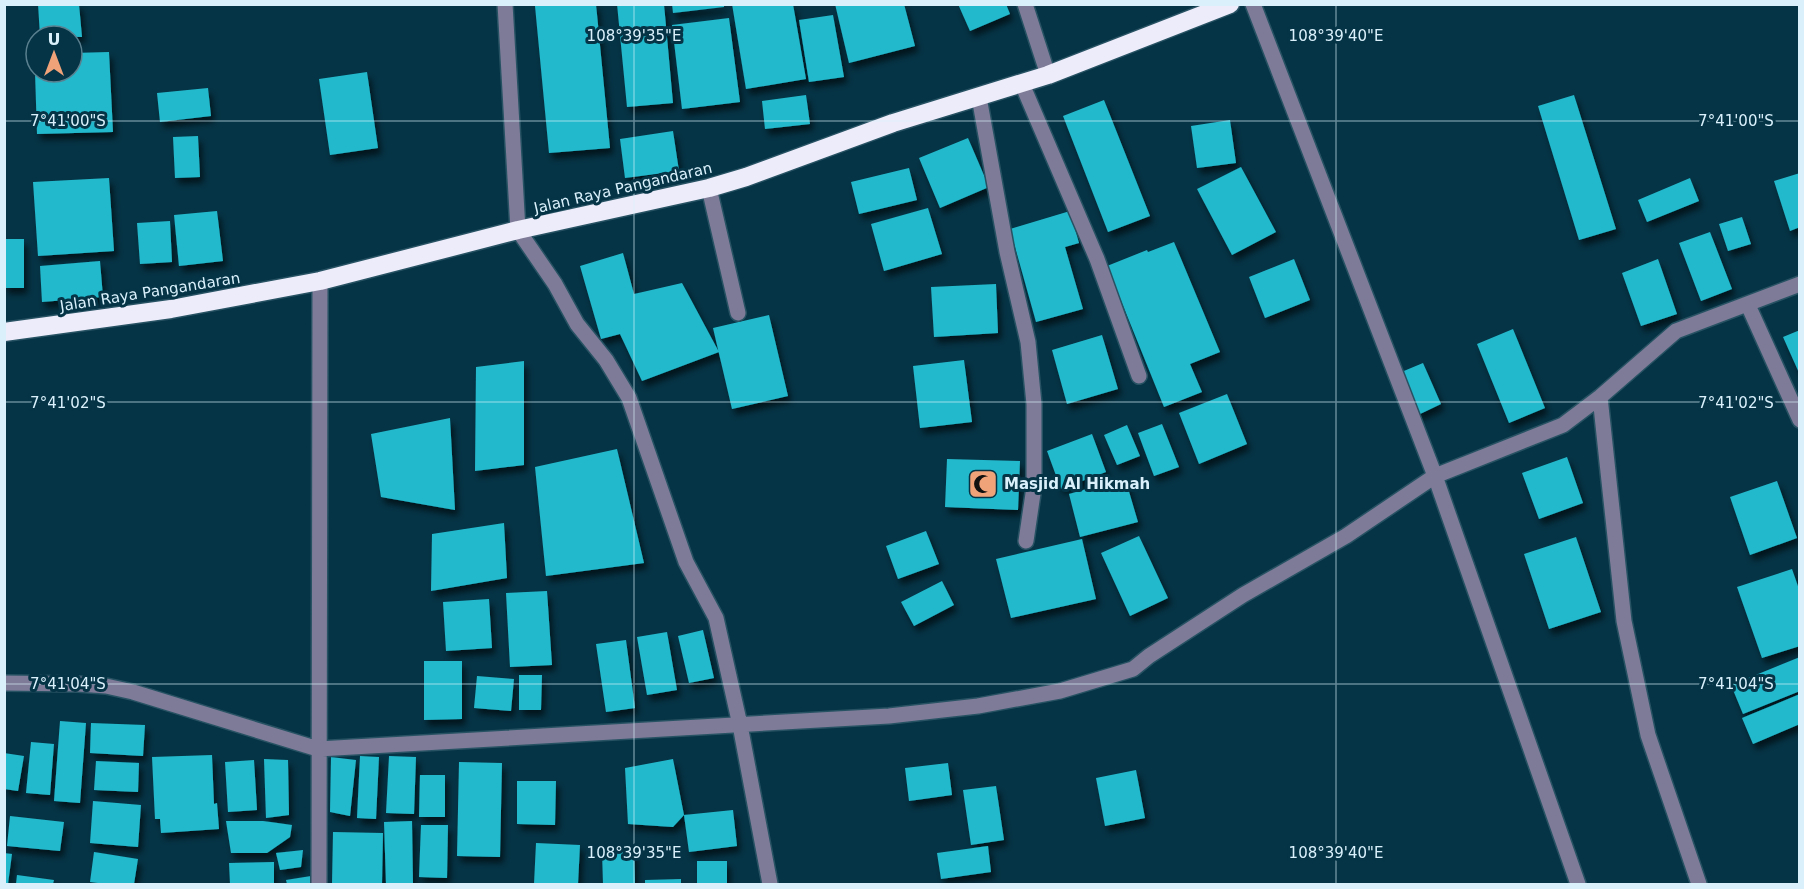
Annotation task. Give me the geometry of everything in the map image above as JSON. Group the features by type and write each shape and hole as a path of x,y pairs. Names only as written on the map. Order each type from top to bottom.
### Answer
{"highway":[{"name":"Jalan Raya Pangandaran","path":"4,332 171,309 320,281 518,230 709,188 746,177 893,123 1048,75 1230,4"}],"street":[{"path":"505,4 518,230 555,284 577,324 606,360 629,398 686,562 716,618 740,725 770,885"},
{"path":"1025,4 1048,75"},
{"path":"1253,4 1435,476 1578,885"},
{"path":"1022,84 1097,259 1139,376"},
{"path":"979,97 1007,252 1028,342 1034,404 1034,487 1026,541"},
{"path":"709,188 738,313"},
{"path":"319,885 320,281"},
{"path":"4,683 106,686 133,692 318,749 889,716 978,706 1060,691 1133,669 1149,656 1243,595 1346,536 1435,476 1563,425 1600,397 1676,332 1800,284"},
{"path":"1748,304 1800,420"},
{"path":"1600,397 1624,621 1648,735 1699,885"}],"building":[{"path":"38,4 79,4 81,24 39,24"},
{"path":"596,4 610,148 549,153 535,6"},
{"path":"617,4 664,4 673,103 627,107"},
{"path":"672,4 724,4 724,7 673,13"},
{"path":"732,4 793,4 806,79 746,89"},
{"path":"835,4 904,4 915,46 849,63"},
{"path":"958,4 1006,4 1010,14 970,31"},
{"path":"833,15 844,77 809,82 799,20"},
{"path":"729,18 740,102 682,109 672,25"},
{"path":"109,52 113,132 37,134 35,84 84,84 84,53"},
{"path":"367,72 378,148 330,155 319,79"},
{"path":"208,88 211,116 160,122 157,93"},
{"path":"806,95 810,124 765,129 762,101"},
{"path":"1574,95 1616,229 1579,240 1538,106"},
{"path":"1104,100 1150,216 1108,232 1063,116"},
{"path":"1230,120 1236,163 1197,168 1191,126"},
{"path":"673,131 679,171 625,178 620,139"},
{"path":"198,136 200,177 175,178 173,137"},
{"path":"968,138 989,187 940,208 919,158"},
{"path":"1241,167 1276,232 1232,255 1197,189"},
{"path":"909,168 917,200 859,214 851,182"},
{"path":"1800,173 1800,227 1790,231 1774,181"},
{"path":"109,178 114,251 38,256 33,182"},
{"path":"1690,178 1699,201 1647,222 1638,200"},
{"path":"928,208 942,254 884,271 871,224"},
{"path":"217,211 223,261 179,266 174,215"},
{"path":"1070,211 1079,243 1065,247 1083,309 1036,322 1010,229"},
{"path":"1742,217 1751,244 1728,251 1719,224"},
{"path":"170,221 172,262 140,264 137,223"},
{"path":"1710,232 1732,289 1701,301 1679,243"},
{"path":"4,239 24,239 24,288 4,288"},
{"path":"1174,242 1220,352 1190,364 1202,392 1164,407 1107,266"},
{"path":"623,253 634,294 682,283 719,352 642,381 620,334 601,339 580,266"},
{"path":"1294,259 1310,300 1265,318 1249,277"},
{"path":"1658,259 1677,314 1641,326 1622,273"},
{"path":"100,261 103,297 42,302 40,266"},
{"path":"996,284 998,333 934,337 931,287"},
{"path":"769,315 788,396 732,409 713,328"},
{"path":"1513,329 1545,408 1509,423 1477,344"},
{"path":"1800,330 1800,375 1783,337"},
{"path":"1102,335 1118,389 1067,404 1052,350"},
{"path":"964,360 972,422 920,428 913,366"},
{"path":"524,361 524,465 475,471 476,367"},
{"path":"1423,363 1441,404 1418,415 1399,373"},
{"path":"1227,394 1247,444 1199,464 1179,413"},
{"path":"450,418 455,510 381,497 371,434"},
{"path":"1162,424 1179,467 1154,476 1138,433"},
{"path":"1127,425 1140,456 1117,465 1104,435"},
{"path":"1092,434 1106,472 1061,489 1047,451"},
{"path":"617,449 644,563 546,576 535,467"},
{"path":"1567,457 1583,503 1539,519 1522,473"},
{"name":"Masjid Al Hikmah","path":"947,459 1020,461 1018,510 945,507"},
{"path":"1125,478 1138,522 1080,537 1069,494"},
{"path":"1777,481 1797,538 1750,555 1730,497"},
{"path":"504,523 507,578 431,591 432,534"},
{"path":"926,531 939,564 898,579 886,546"},
{"path":"1139,536 1168,598 1130,616 1101,553"},
{"path":"1576,537 1601,612 1549,629 1524,554"},
{"path":"1082,539 1096,599 1011,618 996,559"},
{"path":"1792,569 1800,592 1800,646 1762,658 1737,587"},
{"path":"942,581 954,605 914,626 901,602"},
{"path":"547,591 552,665 510,667 506,593"},
{"path":"489,599 492,648 446,651 443,602"},
{"path":"703,630 714,678 689,683 678,636"},
{"path":"667,632 677,690 647,695 637,637"},
{"path":"626,640 635,708 606,712 596,644"},
{"path":"1800,657 1800,691 1743,714 1731,685"},
{"path":"424,661 462,661 462,719 424,720"},
{"path":"519,675 542,675 541,710 519,710"},
{"path":"477,676 514,679 511,711 474,708"},
{"path":"1800,694 1800,724 1753,744 1742,718"},
{"path":"60,721 86,723 80,803 54,801"},
{"path":"91,723 145,725 143,756 90,753"},
{"path":"31,742 54,744 50,795 26,793"},
{"path":"4,753 24,756 18,791 4,789"},
{"path":"212,755 214,804 217,803 219,829 161,833 160,819 155,819 152,757"},
{"path":"360,756 379,757 376,819 357,818"},
{"path":"389,756 416,757 414,814 386,813"},
{"path":"331,757 356,760 350,816 330,812"},
{"path":"264,759 288,760 289,815 266,818"},
{"path":"673,759 684,815 673,827 628,824 625,768"},
{"path":"254,760 257,810 228,812 225,762"},
{"path":"96,761 139,763 138,792 94,790"},
{"path":"459,762 502,763 500,857 457,856"},
{"path":"948,763 952,795 909,801 905,768"},
{"path":"1136,770 1145,818 1105,826 1096,778"},
{"path":"420,775 445,775 445,817 419,817"},
{"path":"517,781 556,781 555,825 517,824"},
{"path":"996,786 1004,840 971,845 963,790"},
{"path":"93,801 141,805 138,847 90,843"},
{"path":"733,810 737,846 689,852 684,815"},
{"path":"10,816 64,822 60,851 7,846"},
{"path":"226,821 263,821 292,825 290,837 267,853 231,853"},
{"path":"412,821 413,884 386,884 384,822"},
{"path":"421,825 448,825 447,878 419,877"},
{"path":"333,832 383,833 382,884 332,884"},
{"path":"536,843 580,845 578,884 534,884"},
{"path":"988,846 991,872 941,879 937,853"},
{"path":"303,850 301,867 280,870 276,853"},
{"path":"634,850 635,884 603,884 602,851"},
{"path":"94,852 138,859 134,884 90,882"},
{"path":"4,853 12,854 8,884 4,884"},
{"path":"697,861 727,861 727,884 697,884"},
{"path":"274,862 274,884 230,884 229,863"},
{"path":"17,875 54,880 53,884 16,884"},
{"path":"311,876 312,884 287,884 286,880"},
{"path":"681,879 681,884 645,884 645,880"}],"place":[{"name":"Masjid Al Hikmah","path":"983,484"}]}
